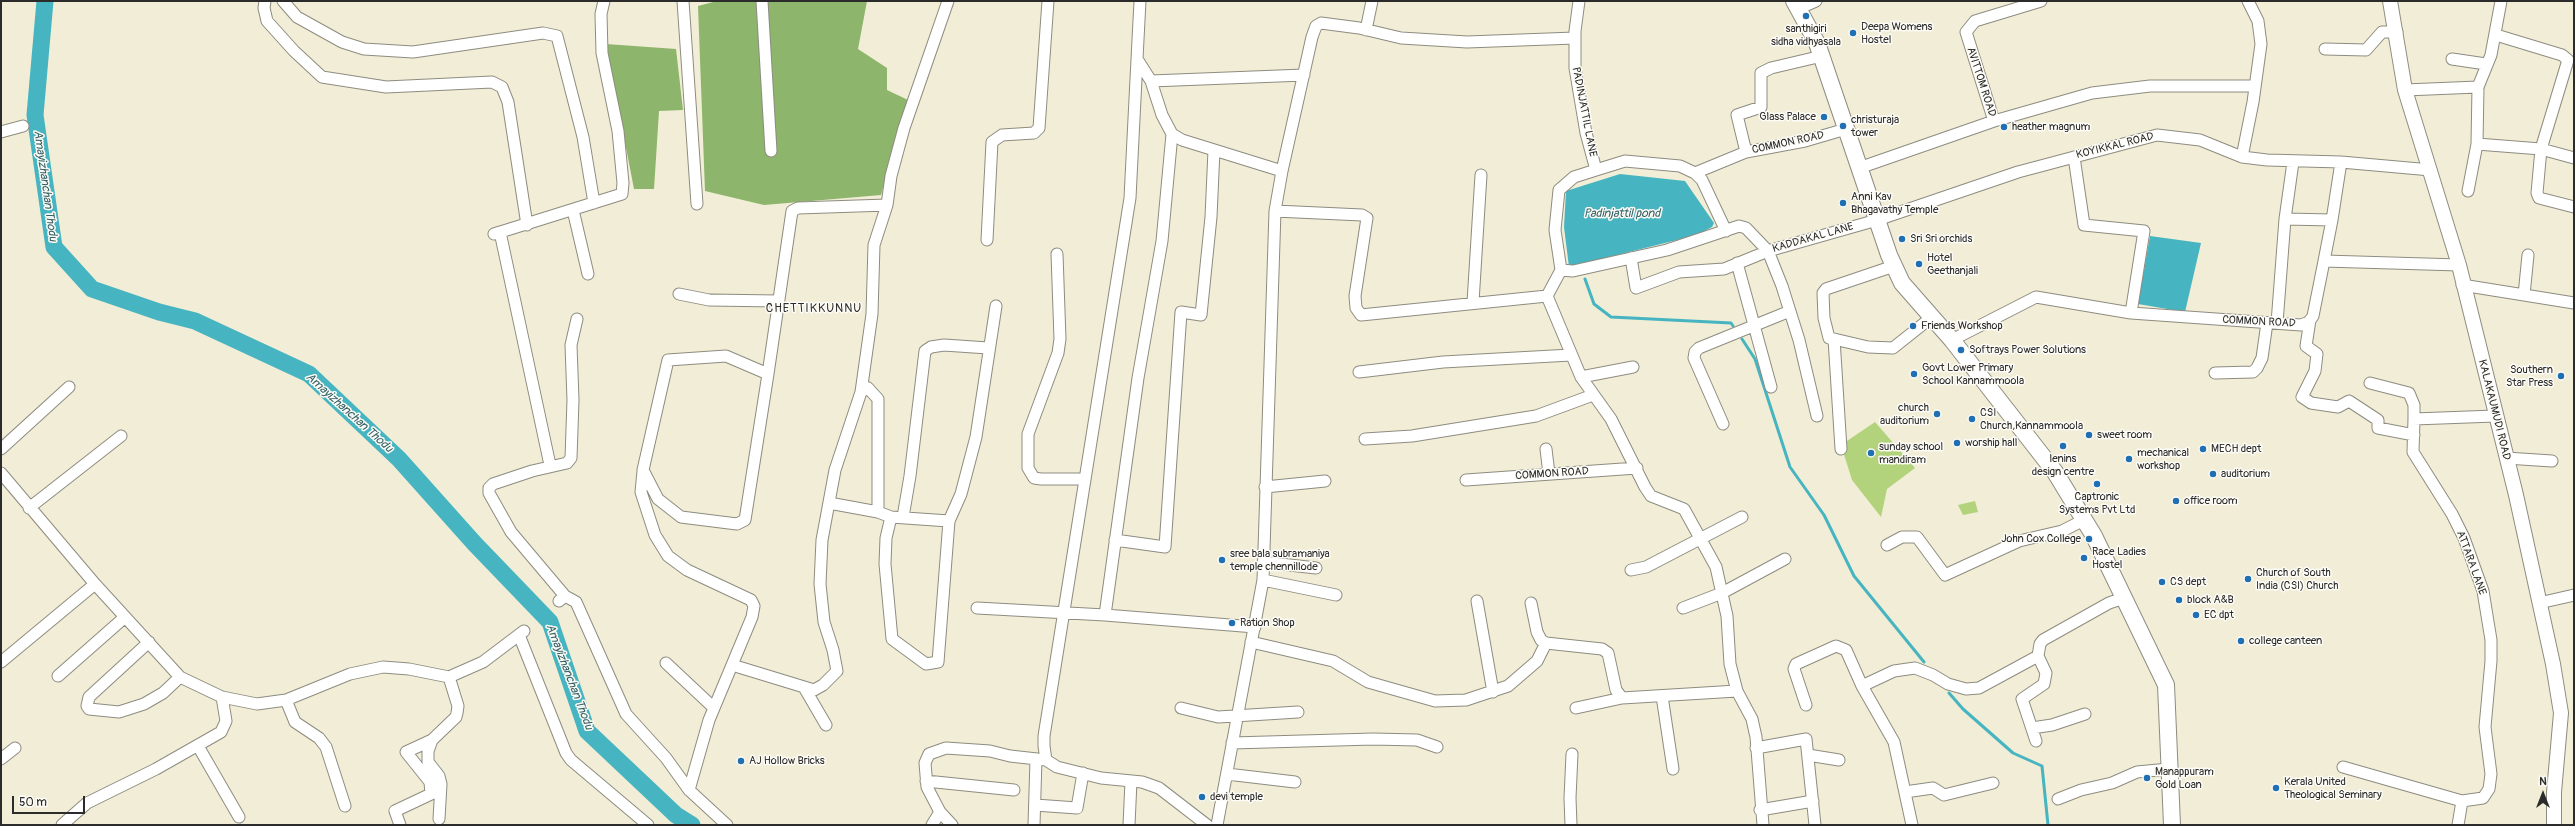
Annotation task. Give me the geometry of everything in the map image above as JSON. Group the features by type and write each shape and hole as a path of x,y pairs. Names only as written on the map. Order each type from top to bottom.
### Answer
{"main road":[{"path":"1797,5 1822,56 1877,220 1902,283 1952,340 2055,472 2084,520 2166,685 2172,825"}],"street":[{"path":"265,1 264,8 267,20 294,51 322,76 386,87 492,82 502,87 508,102 527,225"},
{"path":"283,1 297,17 342,42 364,49 413,52 542,33 557,36 583,137 594,203"},
{"path":"550,465 500,232 494,234 511,228 527,225 622,194 623,183 618,131 602,53 601,14 604,1"},
{"path":"683,1 697,204"},
{"path":"762,1 771,151"},
{"path":"732,665 789,681 805,689 814,690 823,685 837,671 833,650 824,622 820,584 822,540 835,470 861,392 872,314 874,245 887,205 891,176 904,128 948,1"},
{"path":"987,240 992,142 1002,135 1034,133 1039,128 1048,1"},
{"path":"1034,825 1035,805 1044,736 1065,614 1130,198 1140,1"},
{"path":"1366,30 1372,1"},
{"name":"PADINJATTIL LANE","path":"1562,270 1555,230 1559,190 1574,177 1596,170 1586,133 1575,68 1575,38 1579,1"},
{"path":"1797,5 1816,1"},
{"name":"AVITTOM ROAD","path":"1859,168 1994,121 1966,32 1975,21 2042,1"},
{"path":"2242,157 2261,44 2258,21 2248,1"},
{"path":"2468,191 2477,144 2478,88 2486,64 2491,55 2496,35 2501,1"},
{"name":"KALAKAUMUDI ROAD","path":"2391,2 2397,32 2405,90 2431,170 2459,265 2462,285 2506,458 2539,603 2561,713 2554,792 2554,825"},
{"path":"1217,825 1255,627 1262,580 1274,211 1316,26 1321,23 1329,23 1401,38 1467,42 1575,38"},
{"path":"2325,49 2366,50 2382,32 2397,32"},
{"path":"2496,35 2562,55 2568,60 2541,149 2537,188 2539,198 2574,207"},
{"name":"COMMON ROAD","path":"1822,56 1771,68 1761,73 1761,107 1737,115 1746,152 1805,141 1846,129"},
{"path":"2452,59 2486,64"},
{"path":"1105,615 1138,378 1162,241 1172,134 1162,116 1151,81 1137,60"},
{"path":"1151,81 1304,75"},
{"path":"1994,121 2092,93 2150,86 2254,86"},
{"path":"2405,90 2478,88"},
{"path":"1,132 24,126"},
{"path":"1172,134 1214,150 1282,171"},
{"name":"KOYIKKAL ROAD","path":"1877,220 2018,172 2157,135 2200,140 2242,157 2293,162 2341,162 2431,170"},
{"path":"2477,144 2541,149 2574,158"},
{"path":"1115,540 1165,547 1181,312 1201,314 1211,217 1214,150"},
{"path":"1695,173 1746,152"},
{"path":"2074,156 2084,225 2144,231 2130,313"},
{"path":"1596,170 1625,161 1680,166 1695,173 1702,180 1726,230"},
{"path":"2215,373 2253,372 2257,368 2262,358 2272,323 2293,162"},
{"path":"2285,219 2332,220 2341,162"},
{"path":"1473,302 1481,175"},
{"path":"643,470 658,500 681,517 736,524 745,520 792,211 798,208 887,205"},
{"path":"573,210 588,274"},
{"path":"1274,211 1362,215 1367,218 1355,296 1356,308 1361,315 1473,302 1547,296"},
{"name":"KADDAKAL LANE","path":"1562,270 1573,271 1667,250 1739,226 1746,228 1768,251 1877,220"},
{"name":"COMMON ROAD","path":"1952,340 2036,296 2130,313 2301,324 2310,320 2332,220"},
{"path":"1631,258 1636,288 1679,272 1724,269 1768,251 1790,311 1817,416"},
{"path":"1057,254 1060,339 1058,352 1028,434 1028,468 1034,478 1041,480 1086,479"},
{"path":"2524,295 2528,255"},
{"path":"2324,261 2459,265"},
{"path":"1737,263 1771,387"},
{"path":"1894,266 1826,289 1823,293 1824,318 1829,338 1868,347 1893,348 1932,317"},
{"path":"1547,296 1562,270"},
{"path":"2462,285 2574,303"},
{"path":"679,294 709,300 778,300"},
{"path":"1547,296 1582,378 1592,395 1611,420 1637,468 1640,480 1652,496 1684,509 1716,567 1727,616 1730,664 1737,691 1752,719 1756,748 1760,810 1763,825"},
{"path":"891,517 886,538 885,564 892,640 926,664 938,662 949,521 961,494 976,438 988,348 996,306"},
{"path":"1723,424 1694,358 1695,352 1699,348 1790,311"},
{"path":"577,319 571,345 573,450 571,458 567,463 550,465 493,484 489,488 489,493 511,532 562,598 576,602 626,714 666,758 689,790 727,825"},
{"path":"2310,320 2306,346 2317,354 2315,371 2302,397 2311,403 2338,407 2349,401 2378,420 2378,428 2414,435"},
{"path":"1834,339 1841,449"},
{"path":"902,517 910,476 925,351 931,347 944,345 988,348"},
{"path":"1359,372 1443,362 1571,355"},
{"path":"689,790 699,748 752,617 754,606 747,596 687,570 668,556 655,535 641,492 643,470 668,360 726,356 768,374"},
{"path":"1582,378 1633,366"},
{"name":"ATTARA LANE","path":"2370,383 2409,393 2414,406 2413,452 2452,514 2464,538 2483,590 2491,640 2492,660 2485,727 2491,774 2489,789 2483,798 2462,801"},
{"path":"1,449 69,387"},
{"path":"861,392 868,388 878,399 878,512"},
{"path":"1365,439 1412,436 1536,416 1592,395"},
{"path":"2414,419 2495,416"},
{"path":"29,508 121,436"},
{"path":"1546,449 1549,474"},
{"path":"2506,458 2552,461"},
{"name":"COMMON ROAD","path":"1466,480 1637,468"},
{"path":"1,473 29,508 95,584 180,677 222,697 257,704 286,700 350,674 383,667 409,669 449,677 483,662 521,633 566,753 571,760 648,825"},
{"path":"1265,487 1326,481"},
{"path":"829,502 878,512 891,517 949,521"},
{"path":"1631,570 1646,567 1742,516"},
{"path":"1887,546 1902,537 1917,537 1945,575 2019,541 2062,531 2084,520"},
{"path":"1683,608 1722,593 1785,559"},
{"path":"1263,562 1316,568"},
{"path":"1262,580 1336,595"},
{"path":"1,662 95,584"},
{"path":"2539,603 2574,595"},
{"path":"2036,741 2022,699 2044,684 2046,673 2038,656 2040,644 2043,640 2109,603 2124,598"},
{"path":"1477,600 1493,692"},
{"path":"1531,603 1537,632 1541,640 1546,643 1602,649 1608,653 1616,690 1622,698"},
{"path":"977,608 1105,615 1255,627"},
{"path":"58,676 125,617"},
{"path":"149,642 89,697 87,706 89,709 119,712 144,704 163,693 180,677"},
{"path":"1252,642 1334,661 1368,682 1435,701 1466,700 1508,686 1537,661 1546,643"},
{"path":"1806,705 1794,669 1796,664 1836,646 1846,650 1862,686 1894,742 1912,825"},
{"path":"1862,686 1894,671 1915,668 1933,674 1948,684 1966,689 1979,688 2038,656"},
{"path":"666,663 714,708"},
{"path":"400,825 396,811 431,794 430,782 406,752 432,740 457,712 458,706 449,677"},
{"path":"805,689 826,725"},
{"path":"1576,708 1622,698 1737,691"},
{"path":"1662,696 1673,769"},
{"path":"62,825 76,821 87,803 198,746 220,732 226,721 222,697"},
{"path":"286,700 296,722 319,738 326,747 345,806"},
{"path":"1181,708 1218,717 1298,712"},
{"path":"2032,728 2085,714"},
{"path":"1232,743 1373,739 1417,740 1437,747"},
{"path":"1756,748 1806,739 1815,825"},
{"path":"432,740 428,757 439,776 441,784 439,819"},
{"path":"198,746 239,817"},
{"path":"1,759 15,748"},
{"path":"952,825 940,812 926,781 925,763 929,754 946,748 990,751 1041,759 1057,767 1131,781 1159,788 1207,825"},
{"path":"1572,754 1570,798 1572,825"},
{"path":"1808,755 1839,760"},
{"path":"2343,767 2462,801 2458,825"},
{"path":"2058,799 2080,790 2112,783 2137,772 2169,769"},
{"path":"1035,805 1077,808 1083,773"},
{"path":"1227,774 1295,782"},
{"path":"926,781 1014,790"},
{"path":"1129,825 1131,781"},
{"path":"1905,792 1933,788 1944,795 1993,783"},
{"path":"1760,810 1812,801"},
{"path":"932,825 940,812"}],"green space":[{"path":"717,1 867,1 858,49 887,68 887,90 908,100 881,195 764,205 705,191 698,6"},
{"path":"606,44 676,49 683,110 659,111 654,189 634,189"},
{"path":"1875,422 1915,468 1887,489 1881,517 1852,480 1841,445"},
{"path":"1975,501 1978,512 1963,515 1958,505"}],"water":[{"name":"Padinjattil pond","path":"1620,174 1685,181 1714,223 1712,227 1697,235 1569,267 1564,227 1566,191"},
{"path":"2150,236 2201,243 2185,312 2138,304"}],"waterway":[{"name":"Amayizhanchan Thodu","path":"45,1 35,115 54,247 92,289 159,312 195,321 309,374 399,459 474,543 550,622 587,731 676,815 692,825"},
{"path":"1585,279 1594,304 1611,317 1731,323 1733,326"},
{"path":"1742,339 1755,359 1790,467 1824,515 1854,576 1924,662"},
{"path":"1949,693 1963,709 2013,753 2042,766 2048,825"}],"place":[{"name":"santhigiri sidha vidhyasala","path":"1806,16"},
{"name":"Deepa Womens Hostel","path":"1853,33"},
{"name":"Glass Palace","path":"1824,117"},
{"name":"christuraja tower","path":"1843,126"},
{"name":"heather magnum","path":"2004,127"},
{"name":"Anni Kav Bhagavathy Temple","path":"1843,203"},
{"name":"Sri Sri orchids","path":"1902,239"},
{"name":"Hotel Geethanjali","path":"1919,264"},
{"name":"Friends Workshop","path":"1913,326"},
{"name":"Softrays Power Solutions","path":"1961,350"},
{"name":"Govt Lower Primary School Kannammoola","path":"1914,374"},
{"name":"Southern Star Press","path":"2561,376"},
{"name":"church auditorium","path":"1937,414"},
{"name":"CSI Church,Kannammoola","path":"1972,419"},
{"name":"sweet room","path":"2089,435"},
{"name":"worship hall","path":"1957,443"},
{"name":"lenins design centre","path":"2063,446"},
{"name":"MECH dept","path":"2203,449"},
{"name":"sunday school mandiram","path":"1871,453"},
{"name":"mechanical workshop","path":"2129,459"},
{"name":"auditorium","path":"2213,474"},
{"name":"Captronic Systems Pvt Ltd","path":"2097,484"},
{"name":"office room","path":"2176,501"},
{"name":"John Cox College","path":"2089,539"},
{"name":"Race Ladies Hostel","path":"2084,558"},
{"name":"sree bala subramaniya temple chennillode","path":"1222,560"},
{"name":"Church of South India (CSI) Church","path":"2248,579"},
{"name":"CS dept","path":"2162,582"},
{"name":"block A&B","path":"2179,600"},
{"name":"EC dpt","path":"2196,615"},
{"name":"Ration Shop","path":"1232,623"},
{"name":"college canteen","path":"2241,641"},
{"name":"AJ Hollow Bricks","path":"741,761"},
{"name":"Manappuram Gold Loan","path":"2147,778"},
{"name":"Kerala United Theological Seminary","path":"2276,788"},
{"name":"devi temple","path":"1202,797"}],"district":[{"name":"CHETTIKKUNNU","path":"814,309"}]}
